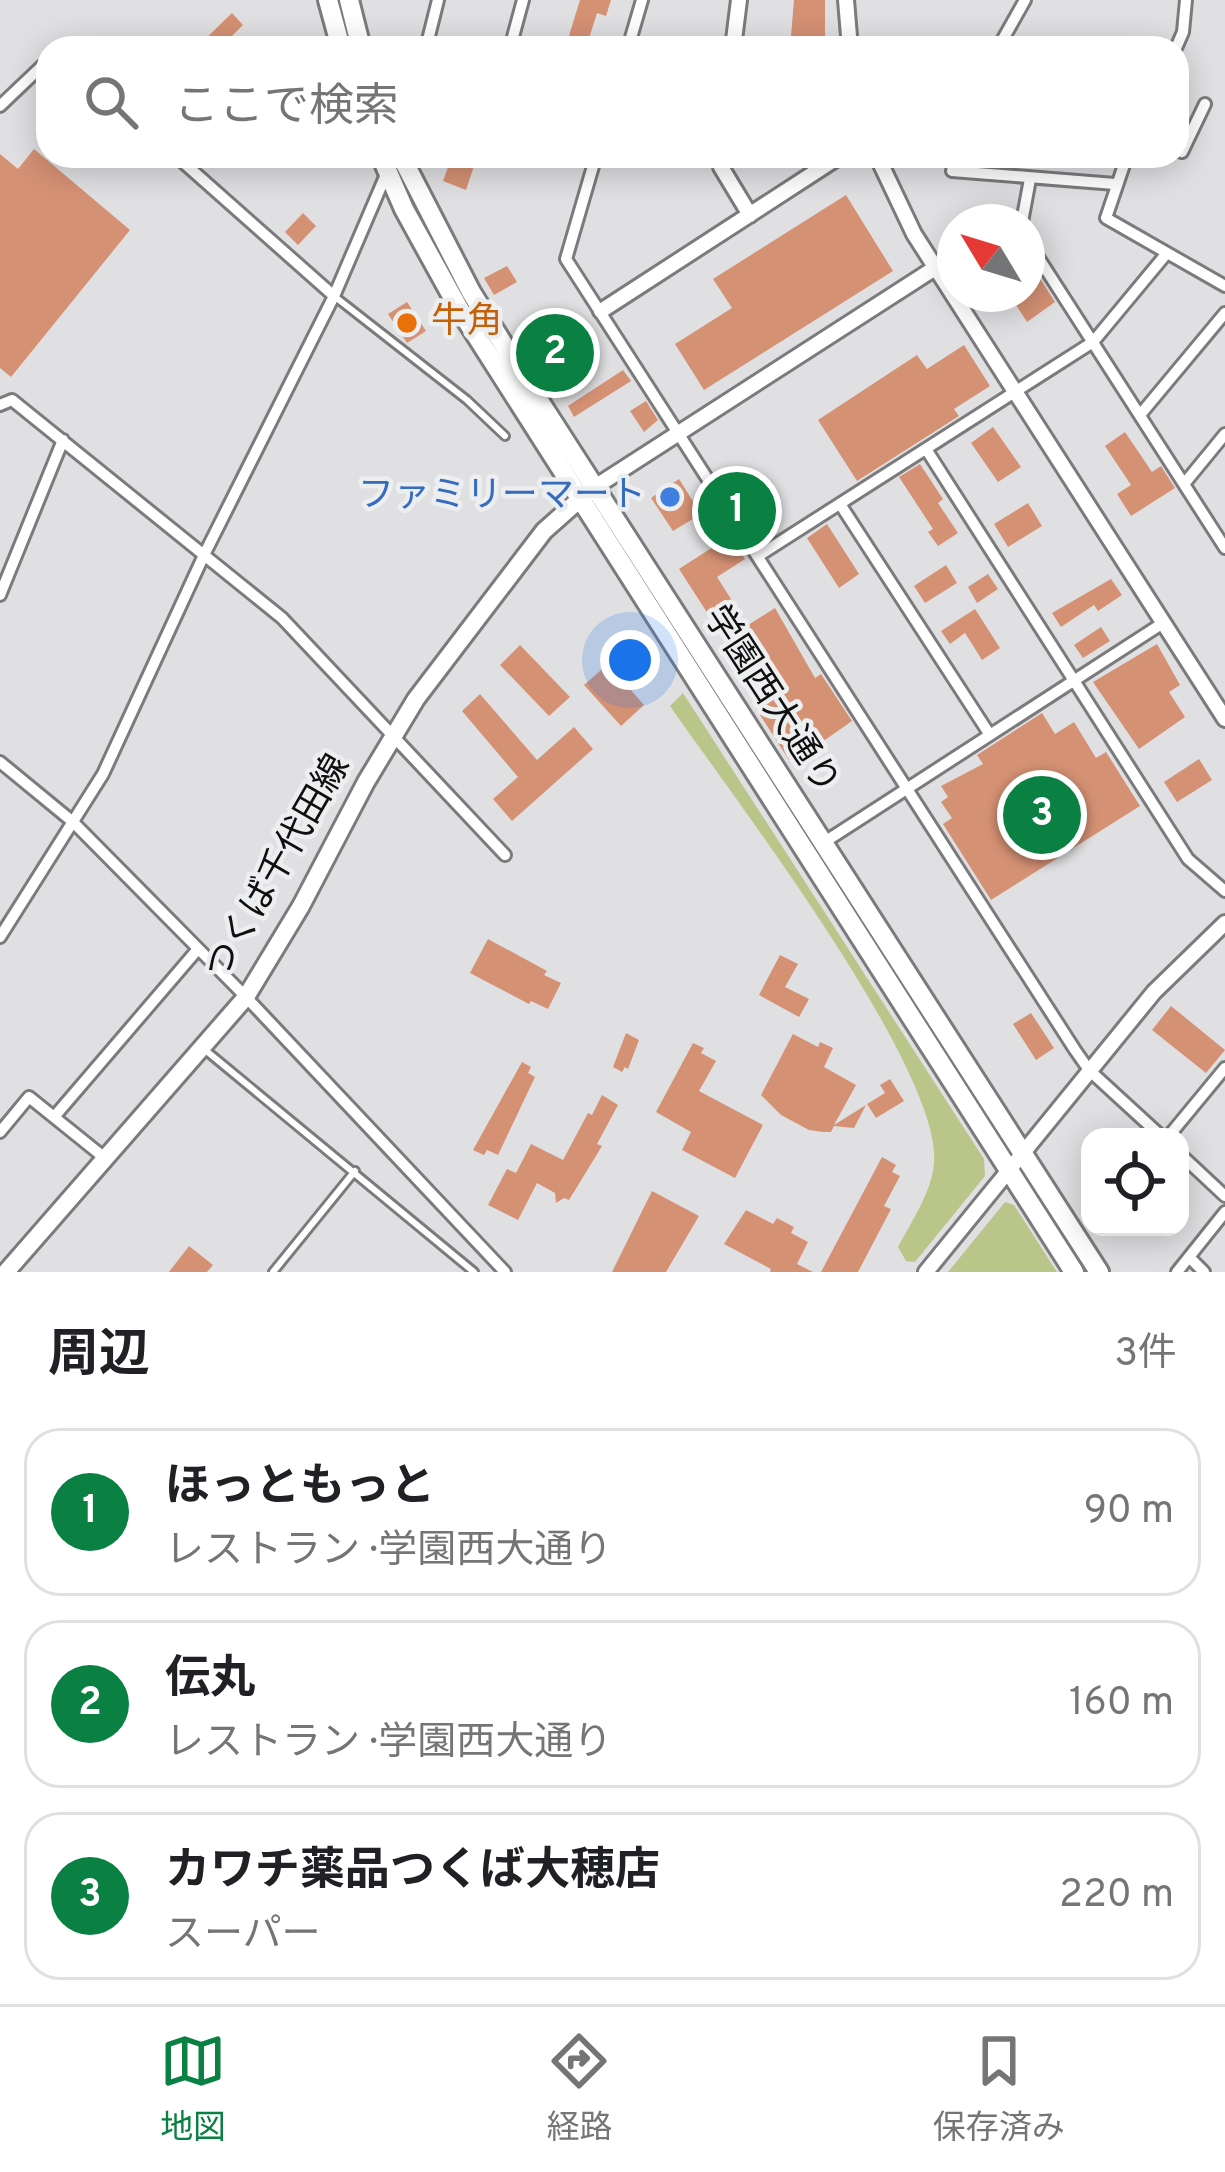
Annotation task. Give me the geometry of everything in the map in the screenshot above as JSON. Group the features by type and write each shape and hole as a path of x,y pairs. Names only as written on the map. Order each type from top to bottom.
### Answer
{"highway":[{"path":"328,0 338,36"},
{"path":"349,0 358,36"},
{"name":"学園西大通り","path":"396,168 587,492 1074,1272"},
{"name":"学園西大通り","path":"587,492 823,843 1099,1272"}],"main road":[{"name":"つくば千代田線","path":"6,1272 246,997 302,906 394,735 479,612 544,531 587,492"}],"street":[{"path":"429,36 439,0"},
{"path":"513,36 523,0"},
{"path":"632,36 642,0"},
{"path":"735,36 740,0"},
{"path":"846,0 849,36"},
{"path":"1005,36 1025,0"},
{"path":"1181,36 1186,0"},
{"path":"0,106 36,72"},
{"path":"1189,137 1205,104"},
{"path":"190,168 334,296"},
{"path":"0,937 103,774 204,555 334,296 388,168"},
{"path":"593,168 566,259 1090,1070 1155,1128"},
{"path":"722,168 750,215"},
{"path":"601,311 822,168"},
{"path":"883,168 935,268 1225,719"},
{"path":"953,168 1115,184"},
{"path":"1122,168 1106,218 1225,286"},
{"path":"1025,204 1030,179"},
{"path":"758,556 1093,341 1167,253"},
{"path":"587,492 935,268"},
{"path":"1045,268 1225,548"},
{"path":"1140,415 1225,313"},
{"path":"0,405 12,400 282,618 506,855"},
{"path":"1184,484 1225,434"},
{"path":"0,595 6,563 63,440"},
{"path":"926,449 1188,859 1225,891"},
{"path":"840,504 990,735"},
{"path":"823,843 1163,623"},
{"path":"0,761 74,823 246,997 505,1272"},
{"path":"926,1272 1154,992 1225,923"},
{"path":"55,1117 198,949"},
{"path":"1173,1128 1225,1068"},
{"path":"0,1132 29,1096 106,1159"},
{"path":"1189,1162 1225,1196"},
{"path":"1177,1272 1225,1212"},
{"path":"1189,1258 1204,1272"}],"lane":[{"path":"334,296 467,400 505,436"},
{"path":"204,1048 474,1272"},
{"path":"273,1272 355,1171"}],"green space":[{"path":"683,693 984,1159 985,1176 915,1262 906,1261 898,1247 929,1185 934,1163 927,1120 905,1064 828,932 670,706"},
{"path":"1005,1202 1014,1205 1057,1272 948,1272"}],"building":[{"path":"580,0 611,0 606,16 597,13 590,36 569,36"},
{"path":"794,0 825,0 825,36 791,36"},
{"path":"232,13 243,25 232,36 208,36"},
{"path":"34,149 36,168 57,168 130,230 11,377 0,368 0,154 18,169"},
{"path":"448,168 473,168 466,190 443,181"},
{"path":"846,195 893,271 704,390 675,344 732,308 713,279"},
{"path":"303,213 316,226 298,245 285,232"},
{"path":"507,266 517,282 494,295 484,278"},
{"path":"1045,286 1055,302 1045,309"},
{"name":"牛角","path":"407,302 426,331 407,343 388,314"},
{"path":"1021,312 1041,312 1027,322"},
{"path":"568,337 578,352 554,371 545,372 535,356"},
{"path":"964,345 990,386 954,409 959,416 857,481 818,420 917,355 927,369"},
{"path":"623,370 631,381 574,417 568,406"},
{"path":"646,401 658,420 644,432 630,411"},
{"path":"993,427 1021,467 998,482 971,443"},
{"path":"1125,432 1152,472 1161,466 1175,488 1131,516 1117,494 1131,485 1105,446"},
{"path":"920,464 958,533 938,546 928,532 933,529 899,477"},
{"path":"679,479 701,514 673,531 651,498"},
{"path":"1028,503 1042,526 1008,547 994,524"},
{"path":"827,524 859,574 839,588 807,538"},
{"path":"730,536 745,559 717,577 740,613 717,628 679,569"},
{"path":"946,565 957,583 925,603 914,586"},
{"path":"988,574 998,589 977,603 968,587"},
{"path":"1111,579 1122,595 1098,611 1094,605 1061,627 1052,613"},
{"path":"775,608 815,678 821,674 852,721 795,761 789,760 760,715 762,709 749,687 776,669 748,625"},
{"path":"975,609 1000,648 982,660 965,633 950,644 941,631"},
{"path":"1101,627 1110,641 1083,658 1074,645"},
{"path":"1157,644 1180,685 1169,692 1185,717 1139,749 1093,682"},
{"path":"520,645 570,697 549,716 500,665"},
{"path":"608,664 644,705 621,726 584,685"},
{"path":"480,694 537,760 574,727 593,749 512,821 493,799 518,777 462,711"},
{"path":"1042,713 1055,734 1074,722 1096,758 1106,752 1140,806 991,900 943,824 952,818 941,802 948,797 941,786 983,764 977,755"},
{"path":"1199,759 1212,780 1177,802 1164,782"},
{"path":"488,939 561,983 548,1009 470,973"},
{"path":"780,955 798,964 785,987 809,999 799,1017 759,995"},
{"path":"1171,1006 1225,1050 1206,1073 1152,1030"},
{"path":"1031,1013 1054,1048 1036,1060 1013,1024"},
{"path":"626,1033 639,1040 628,1069 622,1072 613,1067"},
{"path":"793,1034 818,1047 820,1042 833,1048 824,1067 856,1085 834,1125 866,1105 854,1128 809,1130 781,1115 761,1095"},
{"path":"693,1043 716,1061 699,1091 763,1125 735,1178 682,1150 691,1132 656,1112"},
{"path":"522,1062 535,1077 498,1155 473,1150"},
{"path":"890,1079 904,1101 876,1118 867,1104 885,1093 880,1085"},
{"path":"602,1095 618,1105 597,1144 602,1146 569,1200 556,1203 555,1193 537,1183 518,1220 488,1205 507,1169 516,1173 531,1144 563,1160"},
{"path":"882,1157 896,1165 892,1172 900,1176 884,1206 891,1209 858,1272 821,1272"},
{"path":"652,1191 699,1216 666,1272 612,1272"},
{"path":"746,1210 773,1224 777,1218 794,1227 791,1233 808,1242 797,1264 813,1272 770,1272 724,1244"},
{"path":"189,1246 213,1265 207,1272 169,1272"}],"place":[{"name":"牛角","path":"407,323"},
{"name":"伝丸","path":"555,353"},
{"name":"ファミリーマート","path":"670,497"},
{"name":"ほっともっと","path":"737,511"},
{"name":"カワチ薬品つくば大穂店","path":"1042,815"}]}
